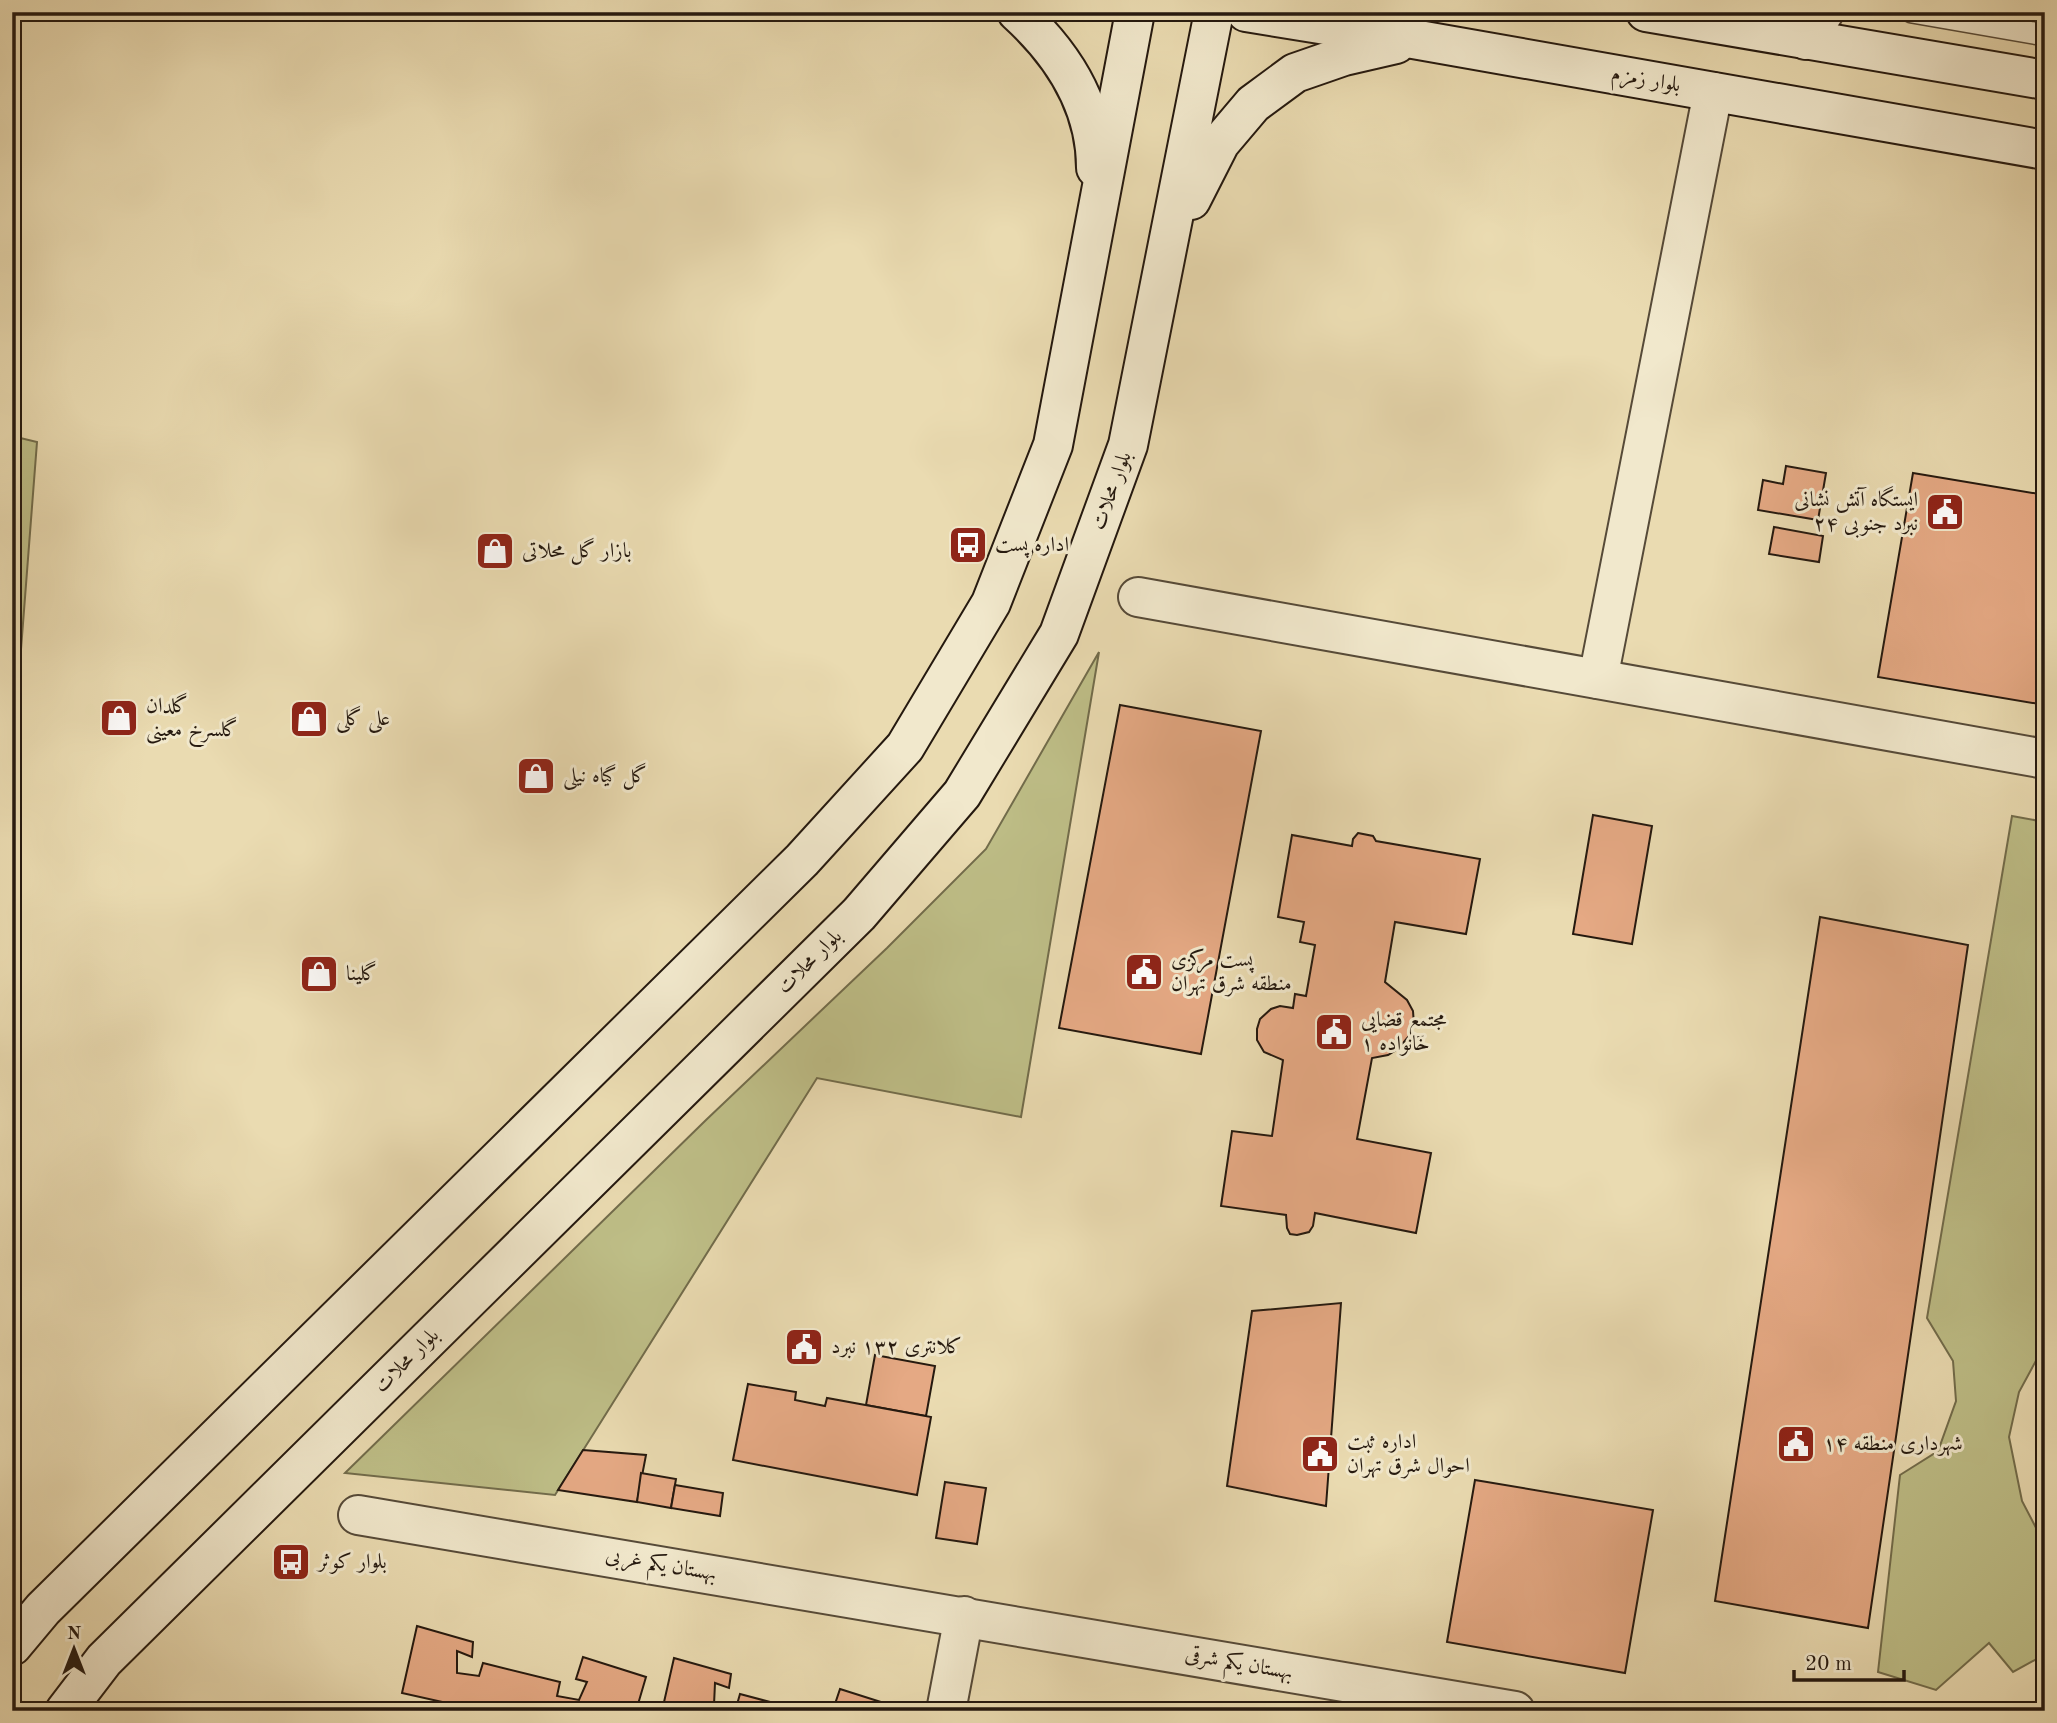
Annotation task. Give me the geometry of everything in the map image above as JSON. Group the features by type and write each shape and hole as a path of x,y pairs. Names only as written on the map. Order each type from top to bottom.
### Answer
{"main road":[{"path":"1017,12 1057,53 1083,98 1096,153 1097,214"},
{"path":"12,1646 43,1609 802,860 905,747 991,603 1054,445 1135,12"},
{"name":"بلوار محلات","path":"65,1711 104,1660 859,914 962,794 1059,634 1128,445 1214,12"},
{"name":"بلوار زمزم","path":"1246,12 2045,150"},
{"path":"1646,12 1810,21 2045,80"},
{"path":"1168,250 1220,143 1253,104 1295,73 1343,56 1413,39"},
{"path":"1598,679 1713,92"},
{"path":"1138,597 2045,759"},
{"name":"بهستان یکم غربی","path":"358,1515 964,1616"},
{"path":"946,1711 964,1616"},
{"name":"بهستان یکم شرقی","path":"964,1616 1515,1711"}],"lane":[{"path":"1912,12 2045,35"}],"green space":[{"path":"12,436 37,442 12,766"},
{"path":"1099,652 1021,1117 817,1078 555,1495 345,1473 986,849"},
{"path":"2012,816 2045,822 2045,1344 2019,1392 2009,1437 2022,1501 2045,1545 2045,1623 2042,1656 2013,1672 1989,1643 1936,1690 1878,1672 1900,1475 1938,1451 1956,1401 1953,1361 1927,1318"}],"building":[{"path":"1786,466 1826,473 1818,520 1758,510 1763,480 1783,484"},
{"path":"1913,473 2045,495 2045,705 1878,677"},
{"path":"1774,527 1823,536 1819,562 1769,554"},
{"path":"1120,705 1261,731 1201,1054 1059,1028"},
{"path":"1593,815 1652,826 1632,944 1573,934"},
{"name":"مجتمع قضایی خانواده ۱","path":"1358,833 1373,836 1376,841 1480,859 1466,934 1395,922 1385,982 1407,1000 1413,1011 1414,1025 1398,1049 1388,1055 1372,1058 1357,1139 1431,1153 1416,1233 1315,1213 1309,1232 1290,1234 1286,1215 1221,1206 1232,1131 1272,1136 1283,1060 1264,1052 1257,1040 1257,1029 1260,1019 1271,1009 1280,1006 1293,1008 1295,994 1306,996 1315,945 1300,942 1304,922 1278,917 1292,835 1352,846"},
{"path":"1820,917 1968,945 1868,1628 1715,1601"},
{"path":"1341,1303 1326,1506 1227,1486 1252,1311"},
{"path":"875,1355 935,1366 926,1416 866,1405"},
{"path":"748,1384 796,1392 795,1400 825,1406 827,1398 931,1417 917,1495 733,1460"},
{"path":"583,1450 646,1455 637,1502 558,1490"},
{"path":"641,1473 676,1479 671,1508 637,1502"},
{"path":"1475,1480 1653,1510 1625,1673 1447,1642"},
{"path":"945,1482 986,1488 977,1544 936,1538"},
{"path":"675,1485 723,1493 720,1516 671,1508"},
{"path":"417,1626 473,1642 472,1657 457,1651 457,1673 479,1676 483,1663 560,1682 557,1696 579,1700 587,1682 576,1679 583,1657 646,1677 636,1711 465,1711 465,1707 402,1693"},
{"path":"674,1658 731,1674 729,1688 715,1683 714,1705 736,1708 740,1694 804,1711 662,1711"},
{"path":"840,1689 903,1711 835,1711 833,1710"}],"place":[{"name":"ایستگاه آتش نشانی ۲۴ نبرد جنوبی","path":"1945,512"},
{"name":"اداره پست","path":"968,545"},
{"name":"بازار گل محلاتی","path":"495,551"},
{"name":"گلدان گلسرخ معینی","path":"119,718"},
{"name":"علی گلی","path":"309,719"},
{"name":"گل گیاه نیلی","path":"536,776"},
{"name":"پست مرکزی منطقه شرق تهران","path":"1144,972"},
{"name":"گلينا","path":"319,974"},
{"name":"مجتمع قضایی خانواده ۱","path":"1334,1032"},
{"name":"کلانتری ۱۳۲ نبرد","path":"804,1347"},
{"name":"شهرداری منطقه ۱۴","path":"1796,1444"},
{"name":"اداره ثبت احوال شرق تهران","path":"1320,1454"},
{"name":"بلوار کوثر","path":"291,1562"}]}
